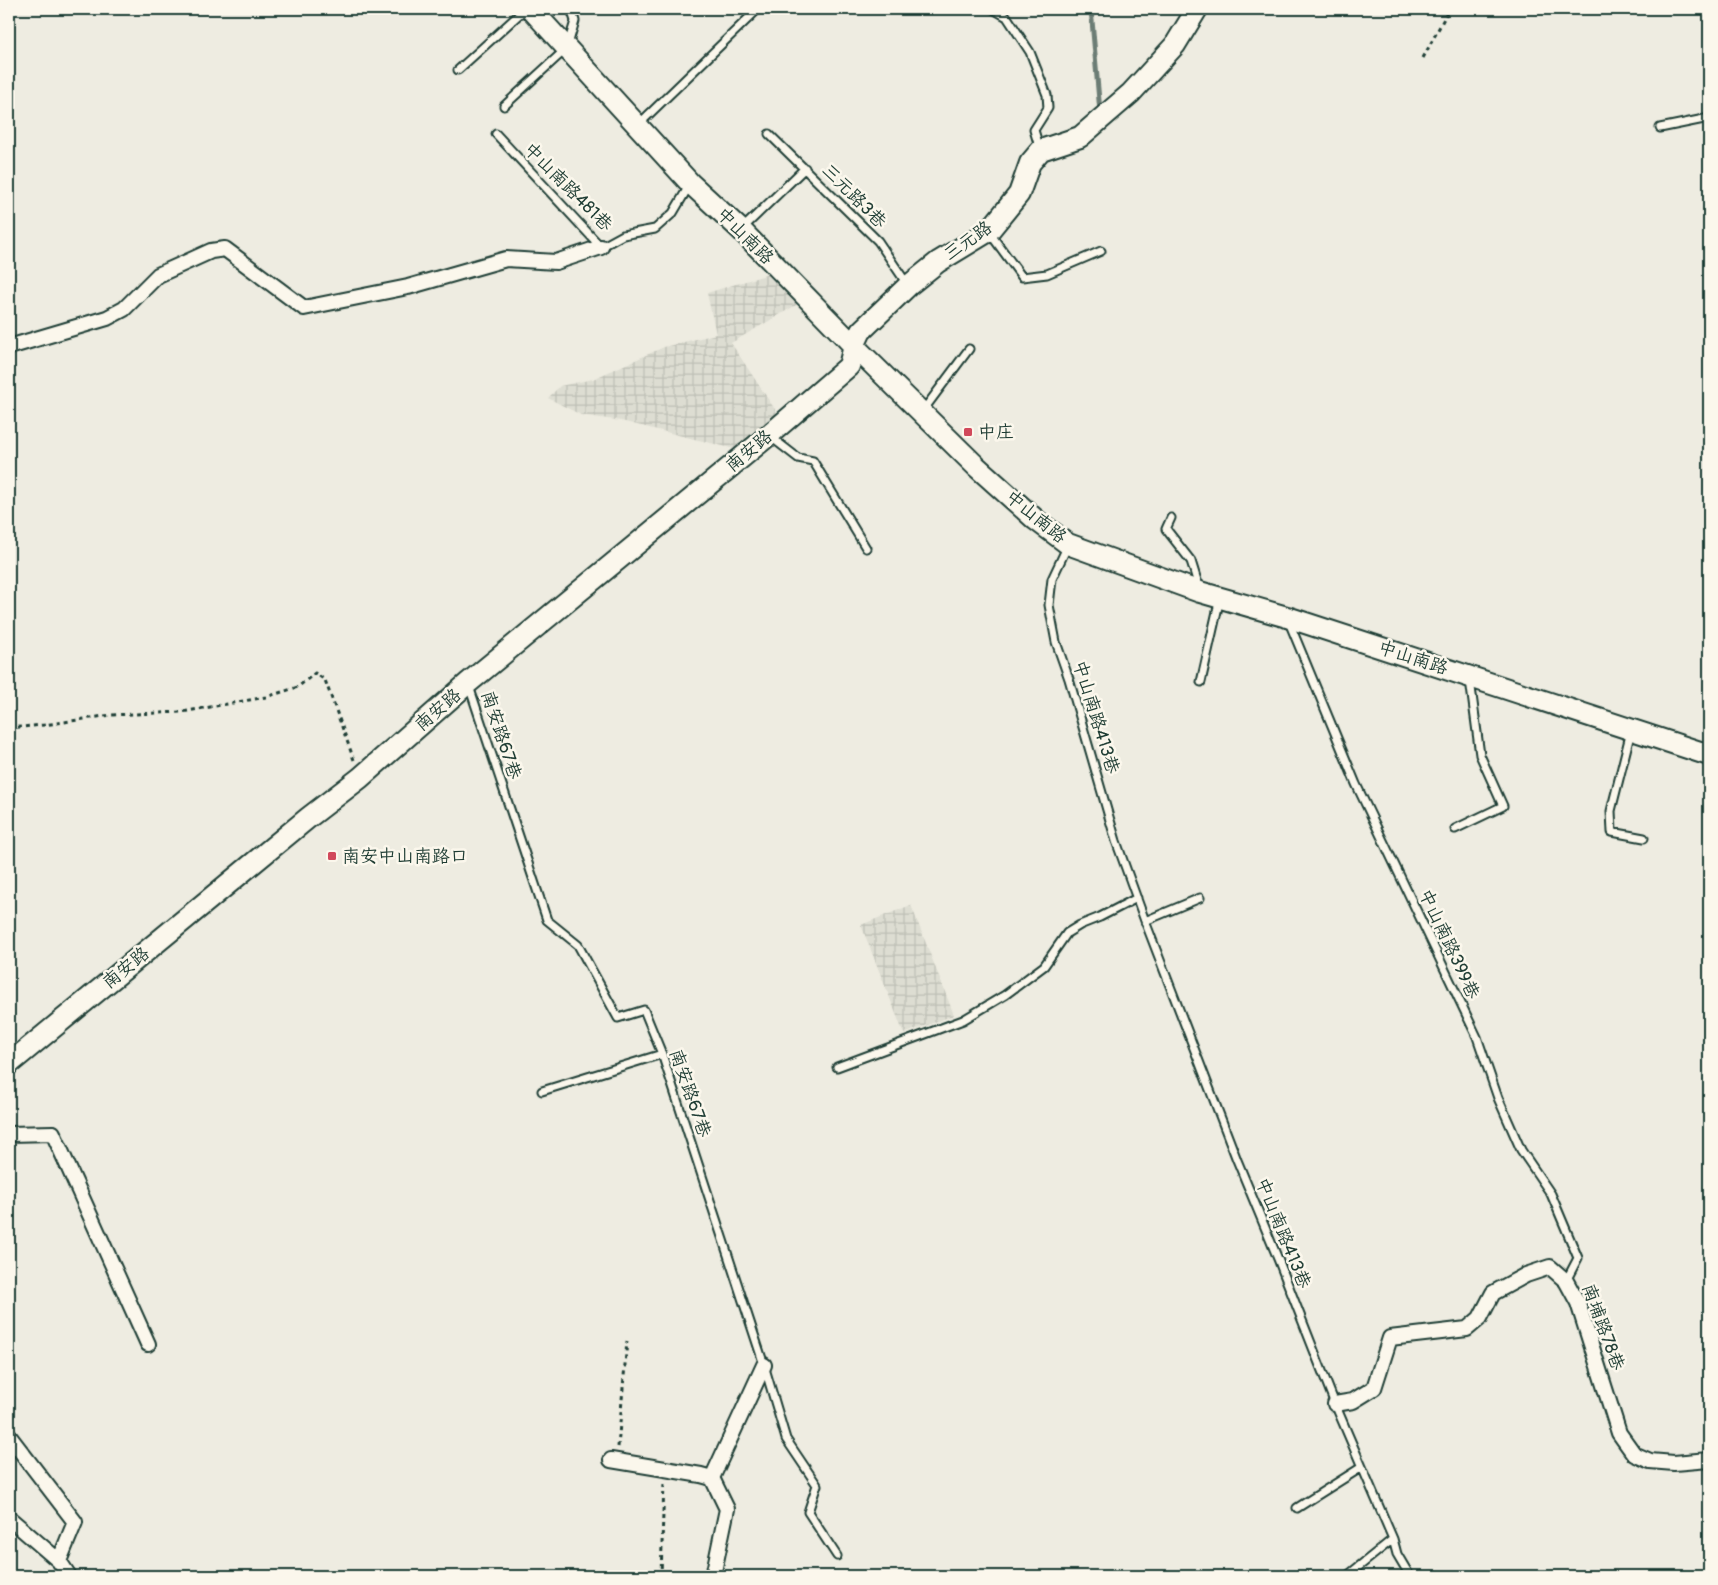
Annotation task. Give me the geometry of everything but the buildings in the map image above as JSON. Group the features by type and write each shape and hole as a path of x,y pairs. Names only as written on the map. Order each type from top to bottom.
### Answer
{"street":[{"name":"中山南路","path":"531,9 690,183 741,230 854,346 985,474 1036,520 1068,544 1200,592 1287,616 1631,731 1709,755"},
{"path":"1040,150 1080,137 1131,93 1175,45 1197,9"},
{"name":"三元路","path":"854,346 861,332 908,286 938,262 988,231 1019,194 1030,163 1040,150"},
{"path":"9,347 107,318 124,309 158,275 211,251 225,249 304,308 408,287 506,259 556,262 601,247"},
{"name":"南安路","path":"9,1064 308,818 360,778 468,683 769,435 849,366 854,346"},
{"path":"9,1134 53,1133 148,1344"},
{"name":"南埔路78巷","path":"1335,1404 1353,1401 1374,1388 1390,1338 1467,1329 1480,1318 1493,1293 1526,1275 1550,1267 1566,1281 1578,1303 1619,1433 1634,1454 1650,1461 1674,1463 1709,1460"},
{"path":"712,1478 764,1365"},
{"path":"9,1436 75,1522 59,1561"},
{"path":"614,1456 712,1478 727,1509 713,1576"},
{"path":"9,1518 59,1561 69,1576"}],"lane":[{"path":"458,70 525,9"},
{"path":"504,106 567,48 574,21 571,9"},
{"path":"637,126 758,9"},
{"path":"993,9 1008,16 1030,52 1047,95 1048,108 1034,130 1040,150"},
{"path":"1660,128 1709,118"},
{"name":"中山南路481巷","path":"496,134 601,247 624,235 655,229 673,213 690,183"},
{"name":"三元路3巷","path":"768,134 878,241 908,286"},
{"path":"741,230 805,168"},
{"path":"988,231 1022,277 1047,274 1101,250"},
{"path":"922,412 969,349"},
{"path":"769,435 798,458 813,461 866,548"},
{"path":"1171,518 1166,530 1191,562 1200,592"},
{"name":"中山南路413巷","path":"1068,544 1052,579 1050,605 1056,642 1116,841 1144,921 1237,1160 1335,1404 1393,1538 1397,1554 1410,1576"},
{"path":"1201,682 1220,598"},
{"name":"中山南路399巷","path":"1287,616 1356,784 1476,1037 1498,1098 1521,1150 1551,1194 1578,1258 1566,1281"},
{"path":"1455,829 1503,806 1480,755 1469,677"},
{"name":"南安路67巷","path":"468,683 547,920 578,945 618,1018 644,1010 662,1054 764,1365 786,1439 817,1485 808,1512 837,1556"},
{"path":"1631,731 1611,812 1612,832 1644,838"},
{"path":"837,1067 963,1020 1005,995 1044,966 1067,933 1137,898"},
{"path":"1144,921 1200,898"},
{"path":"542,1091 662,1054"},
{"path":"1297,1508 1362,1467"},
{"path":"1347,1576 1393,1538"}],"path":[{"path":"1423,58 1449,9"},
{"path":"9,728 111,715 182,712 266,697 298,687 315,673 325,680 360,778"},
{"path":"614,1456 627,1341"},
{"path":"661,1576 663,1488"}],"shaded area":[{"path":"772,273 803,301 731,343 780,417 739,450 621,421 581,415 548,398 560,386 593,379 664,347 716,334 707,293"},
{"path":"911,905 954,1015 904,1034 861,925"}],"waterway":[{"path":"1091,9 1100,112"}],"place":[{"name":"中庄","path":"968,432"},
{"name":"南安中山南路口","path":"332,856"}]}
